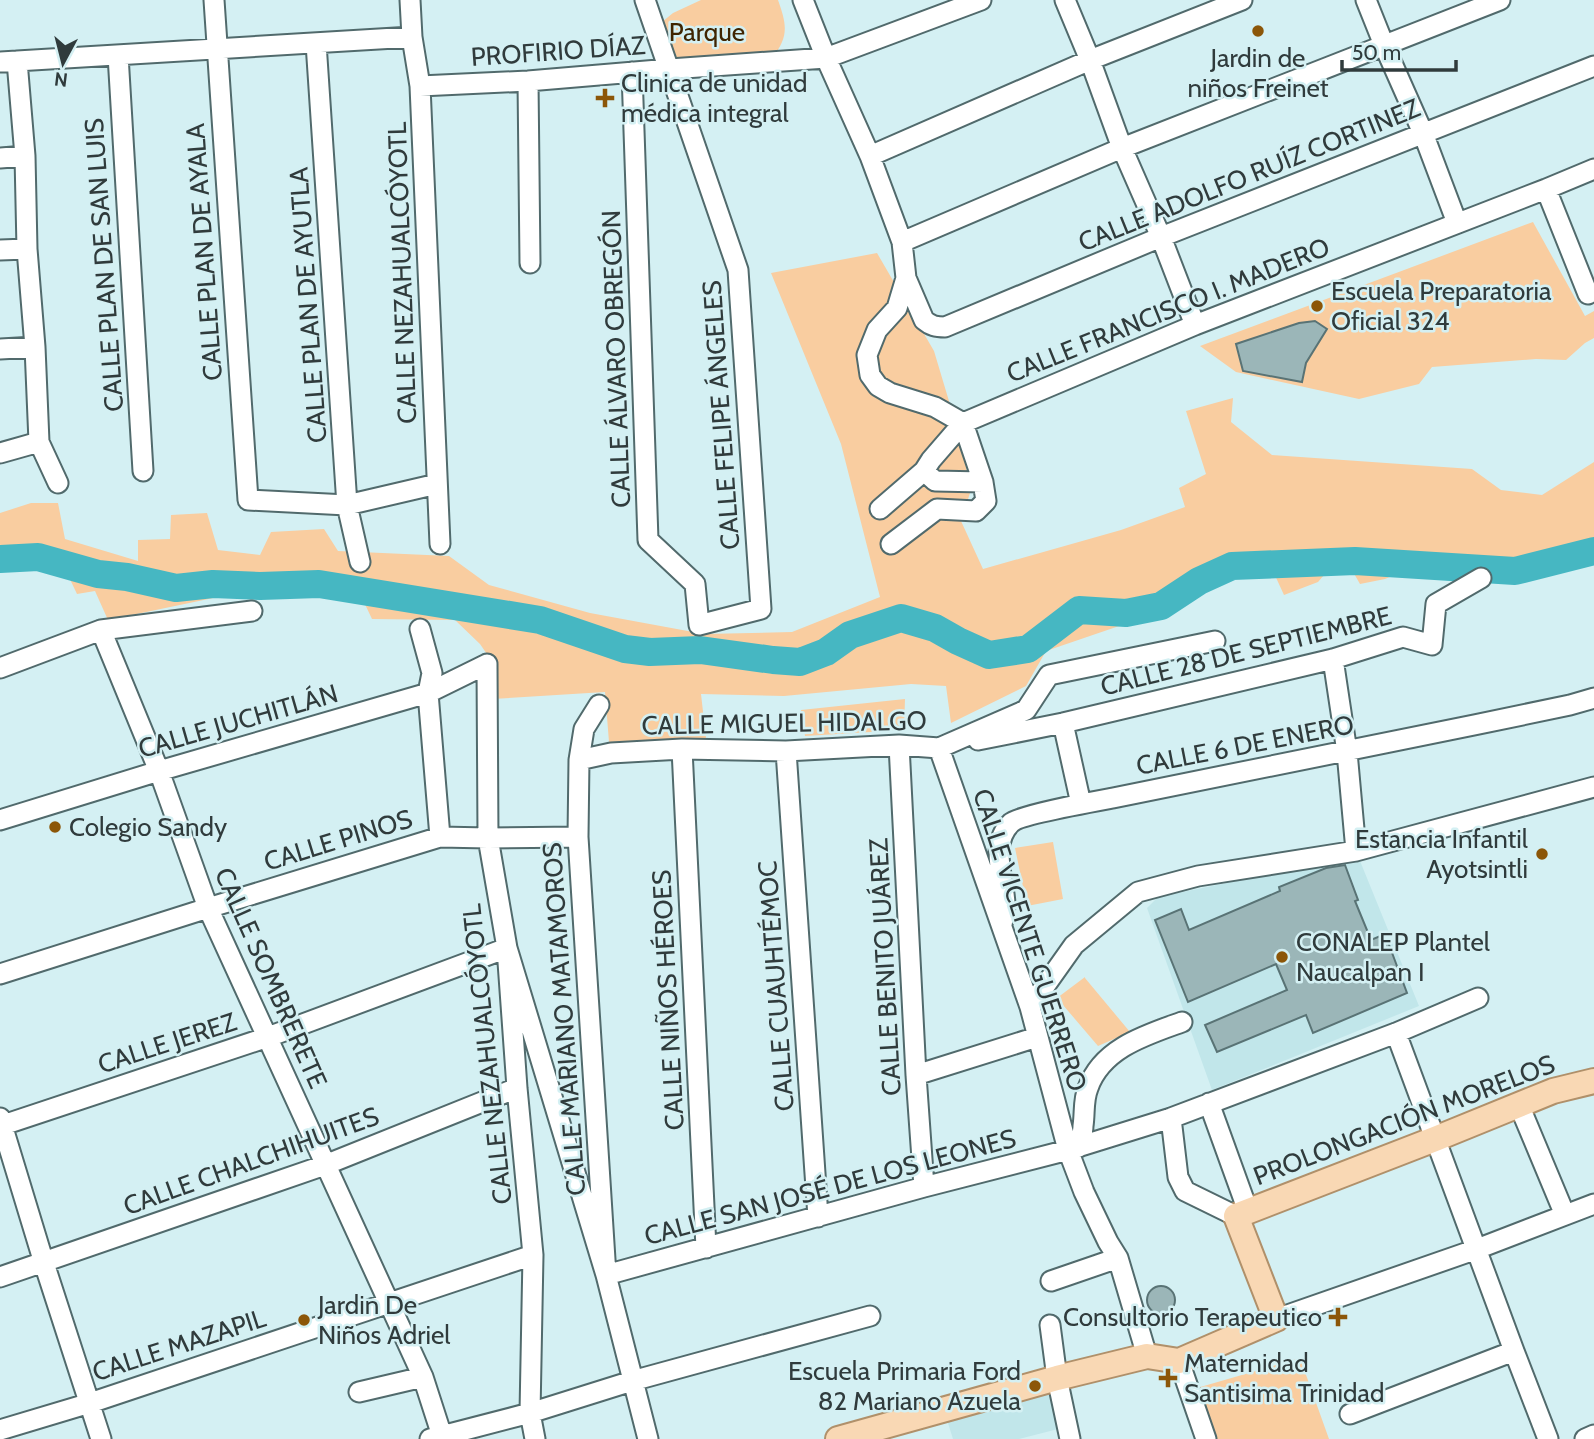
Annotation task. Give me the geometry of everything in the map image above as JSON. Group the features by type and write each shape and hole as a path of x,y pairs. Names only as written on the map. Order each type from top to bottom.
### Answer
{"main road":[{"name":"PROLONGACIÓN MORELOS","path":"1242,1214 1553,1091 1594,1081"},
{"path":"838,1439 869,1435 1057,1378 1147,1356 1178,1361 1276,1319 1242,1214"}],"street":[{"name":"CALLE PLAN DE AYALA","path":"214,0 248,499 348,505"},
{"name":"CALLE NEZAHUALCÓYOTL","path":"410,0 412,37 420,86 440,544"},
{"name":"CALLE FELIPE ÁNGELES","path":"646,0 738,270 761,609 699,625"},
{"path":"803,0 870,156 902,242 906,278 897,308 877,330 867,355 870,375 878,386 890,393 935,407 963,423 983,482 986,501 976,511 937,509 891,544"},
{"path":"826,58 981,0"},
{"path":"1065,0 1195,325"},
{"path":"870,156 1090,60 1242,0"},
{"path":"1366,0 1423,134 1457,223"},
{"path":"902,242 1122,148 1500,0"},
{"path":"58,484 39,442 27,249 25,156 8,61 412,37"},
{"name":"CALLE PLAN DE AYUTLA","path":"316,43 348,505 360,562"},
{"name":"CALLE PLAN DE SAN LUIS","path":"118,55 143,471"},
{"name":"PROFIRIO DÍAZ","path":"420,86 528,81 826,58"},
{"name":"CALLE ADOLFO RUÍZ CORTINEZ","path":"906,278 924,320 929,325 945,327 1161,237 1594,66"},
{"name":"CALLE ÁLVARO OBREGÓN","path":"632,72 648,540 695,584 699,625"},
{"path":"528,81 530,263"},
{"path":"0,158 25,156"},
{"name":"CALLE FRANCISCO I. MADERO","path":"963,423 1195,325 1594,169"},
{"path":"1546,189 1588,294"},
{"path":"0,250 27,249"},
{"path":"0,349 35,347"},
{"path":"880,509 924,471 963,423"},
{"path":"0,453 39,442"},
{"path":"924,471 934,481 983,482"},
{"path":"348,505 437,484"},
{"name":"CALLE 28 DE SEPTIEMBRE","path":"939,748 1063,723 1333,659 1403,637 1432,645 1436,604 1481,578"},
{"path":"0,668 102,630 252,611"},
{"path":"420,629 432,673 428,693 440,837"},
{"name":"CALLE SOMBRERETE","path":"102,630 159,772 208,908 423,1377 438,1438"},
{"name":"CALLE MIGUEL HIDALGO","path":"579,760 611,753 682,749 786,751 899,745 939,748 1026,710 1049,676 1215,640"},
{"path":"1333,659 1347,752 1356,851"},
{"path":"432,673 487,664"},
{"name":"CALLE NEZAHUALCÓYOTL","path":"487,664 488,838 507,948 517,1088 534,1255 530,1412 535,1439"},
{"name":"CALLE JUCHITLÁN","path":"0,820 428,693 487,664"},
{"name":"CALLE 6 DE ENERO","path":"1002,925 1005,906 1000,840 1014,819 1347,752 1594,698"},
{"name":"CALLE MARIANO MATAMOROS","path":"599,705 584,729 579,760 578,837 606,1275"},
{"path":"1063,723 1081,804"},
{"name":"CALLE BENITO JUÁREZ","path":"899,745 924,1186"},
{"name":"CALLE VICENTE GUERRERO","path":"939,748 1030,1007 1084,1192 1118,1258 1147,1356"},
{"name":"CALLE NIÑOS HÉROES","path":"682,749 706,1248"},
{"name":"CALLE CUAUHTÉMOC","path":"786,751 818,1217"},
{"path":"1030,1007 1074,945 1138,892 1198,876 1356,851 1594,787"},
{"name":"CALLE PINOS","path":"0,974 440,837 578,837"},
{"path":"507,948 606,1275 648,1439"},
{"name":"CALLE JEREZ","path":"1,1123 268,1037 507,948"},
{"name":"CALLE SAN JOSÉ DE LOS LEONES","path":"606,1275 924,1186 1073,1148 1171,1118 1396,1033 1478,998"},
{"path":"1073,1148 1083,1127 1087,1088 1101,1064 1131,1042 1182,1022"},
{"path":"1396,1033 1548,1439"},
{"path":"916,1075 1037,1037"},
{"name":"CALLE CHALCHIHUITES","path":"0,1277 325,1165 517,1088"},
{"path":"1209,1103 1242,1214"},
{"path":"1520,1105 1565,1215"},
{"path":"1171,1118 1178,1177 1185,1191 1242,1214"},
{"path":"1,1123 101,1439"},
{"path":"1276,1319 1477,1249 1594,1204"},
{"name":"CALLE MAZAPIL","path":"0,1430 90,1403 534,1255"},
{"path":"1051,1282 1118,1258"},
{"path":"438,1438 632,1381 870,1316"},
{"path":"1050,1325 1057,1378 1070,1439"},
{"path":"1350,1414 1514,1351"},
{"path":"1178,1361 1206,1439"},
{"path":"359,1392 423,1377"},
{"path":"1584,1439 1594,1434"}],"shaded area":[{"name":"CONALEP Plantel Naucalpan I","path":"1358,856 1419,1006 1212,1090 1147,908 1158,897"},
{"path":"1048,1391 1058,1429 1019,1439 953,1439 947,1420"}],"green space":[{"name":"Parque","path":"701,0 778,0 785,31 778,51 772,58 675,67 662,22 673,13"},
{"path":"1533,222 1585,316 1594,311 1594,338 1566,360 1536,359 1432,367 1419,384 1359,399 1236,372 1200,346"},
{"path":"877,253 934,351 963,448 970,493 961,521 983,569 1121,530 1185,507 1179,488 1206,474 1186,411 1233,398 1231,422 1272,455 1472,469 1501,490 1542,495 1594,462 1594,542 1532,560 1442,554 1385,579 1360,584 1352,570 1330,568 1318,582 1284,595 1268,560 1233,571 1163,611 1046,651 1026,686 951,723 946,686 911,684 784,696 701,694 706,738 609,742 605,692 492,699 491,660 480,644 455,620 372,619 363,600 299,595 218,597 108,620 95,591 77,594 67,573 43,565 0,572 0,513 31,503 58,503 65,539 138,561 138,540 170,539 171,515 207,513 218,550 260,555 271,532 324,529 338,551 449,556 489,585 590,613 704,634 792,632 880,597 841,444 771,273"},
{"path":"905,699 904,730 805,736 801,710"},
{"path":"1053,842 1063,899 1027,906 1015,848"},
{"path":"1085,977 1130,1032 1098,1046 1057,998"},
{"path":"1300,1358 1329,1439 1208,1439 1190,1390"}],"building":[{"path":"1315,321 1327,329 1306,363 1302,382 1243,371 1236,344 1299,323"},
{"name":"CONALEP Plantel Naucalpan I","path":"1345,865 1358,900 1355,901 1371,940 1385,934 1407,993 1313,1033 1306,1015 1217,1052 1205,1025 1287,990 1276,964 1188,1002 1155,920 1181,909 1189,930 1280,891 1279,887 1326,868"},
{"path":"1161,1286 1171,1290 1175,1300 1171,1310 1161,1314 1151,1310 1147,1300 1151,1290"}],"waterway":[{"path":"0,559 38,557 98,574 127,577 176,588 213,584 319,584 540,620 625,649 650,652 700,650 800,662 826,652 850,635 901,618 935,628 989,655 1028,649 1079,610 1126,613 1161,606 1199,581 1232,566 1355,561 1515,571 1594,551"}],"place":[{"name":"Jardin de niños Freinet","path":"1258,31"},
{"name":"Clinica de unidad médica integral","path":"605,98"},
{"name":"Escuela Preparatoria Oficial 324","path":"1317,306"},
{"name":"Colegio Sandy","path":"55,827"},
{"name":"Estancia Infantil Ayotsintli","path":"1542,854"},
{"name":"CONALEP Plantel Naucalpan I","path":"1282,957"},
{"name":"Consultorio Terapeutico","path":"1338,1317"},
{"name":"Jardin De Niños Adriel","path":"304,1320"},
{"name":"Maternidad Santisima Trinidad","path":"1168,1378"},
{"name":"Escuela Primaria Ford 82 Mariano Azuela","path":"1035,1386"}]}
